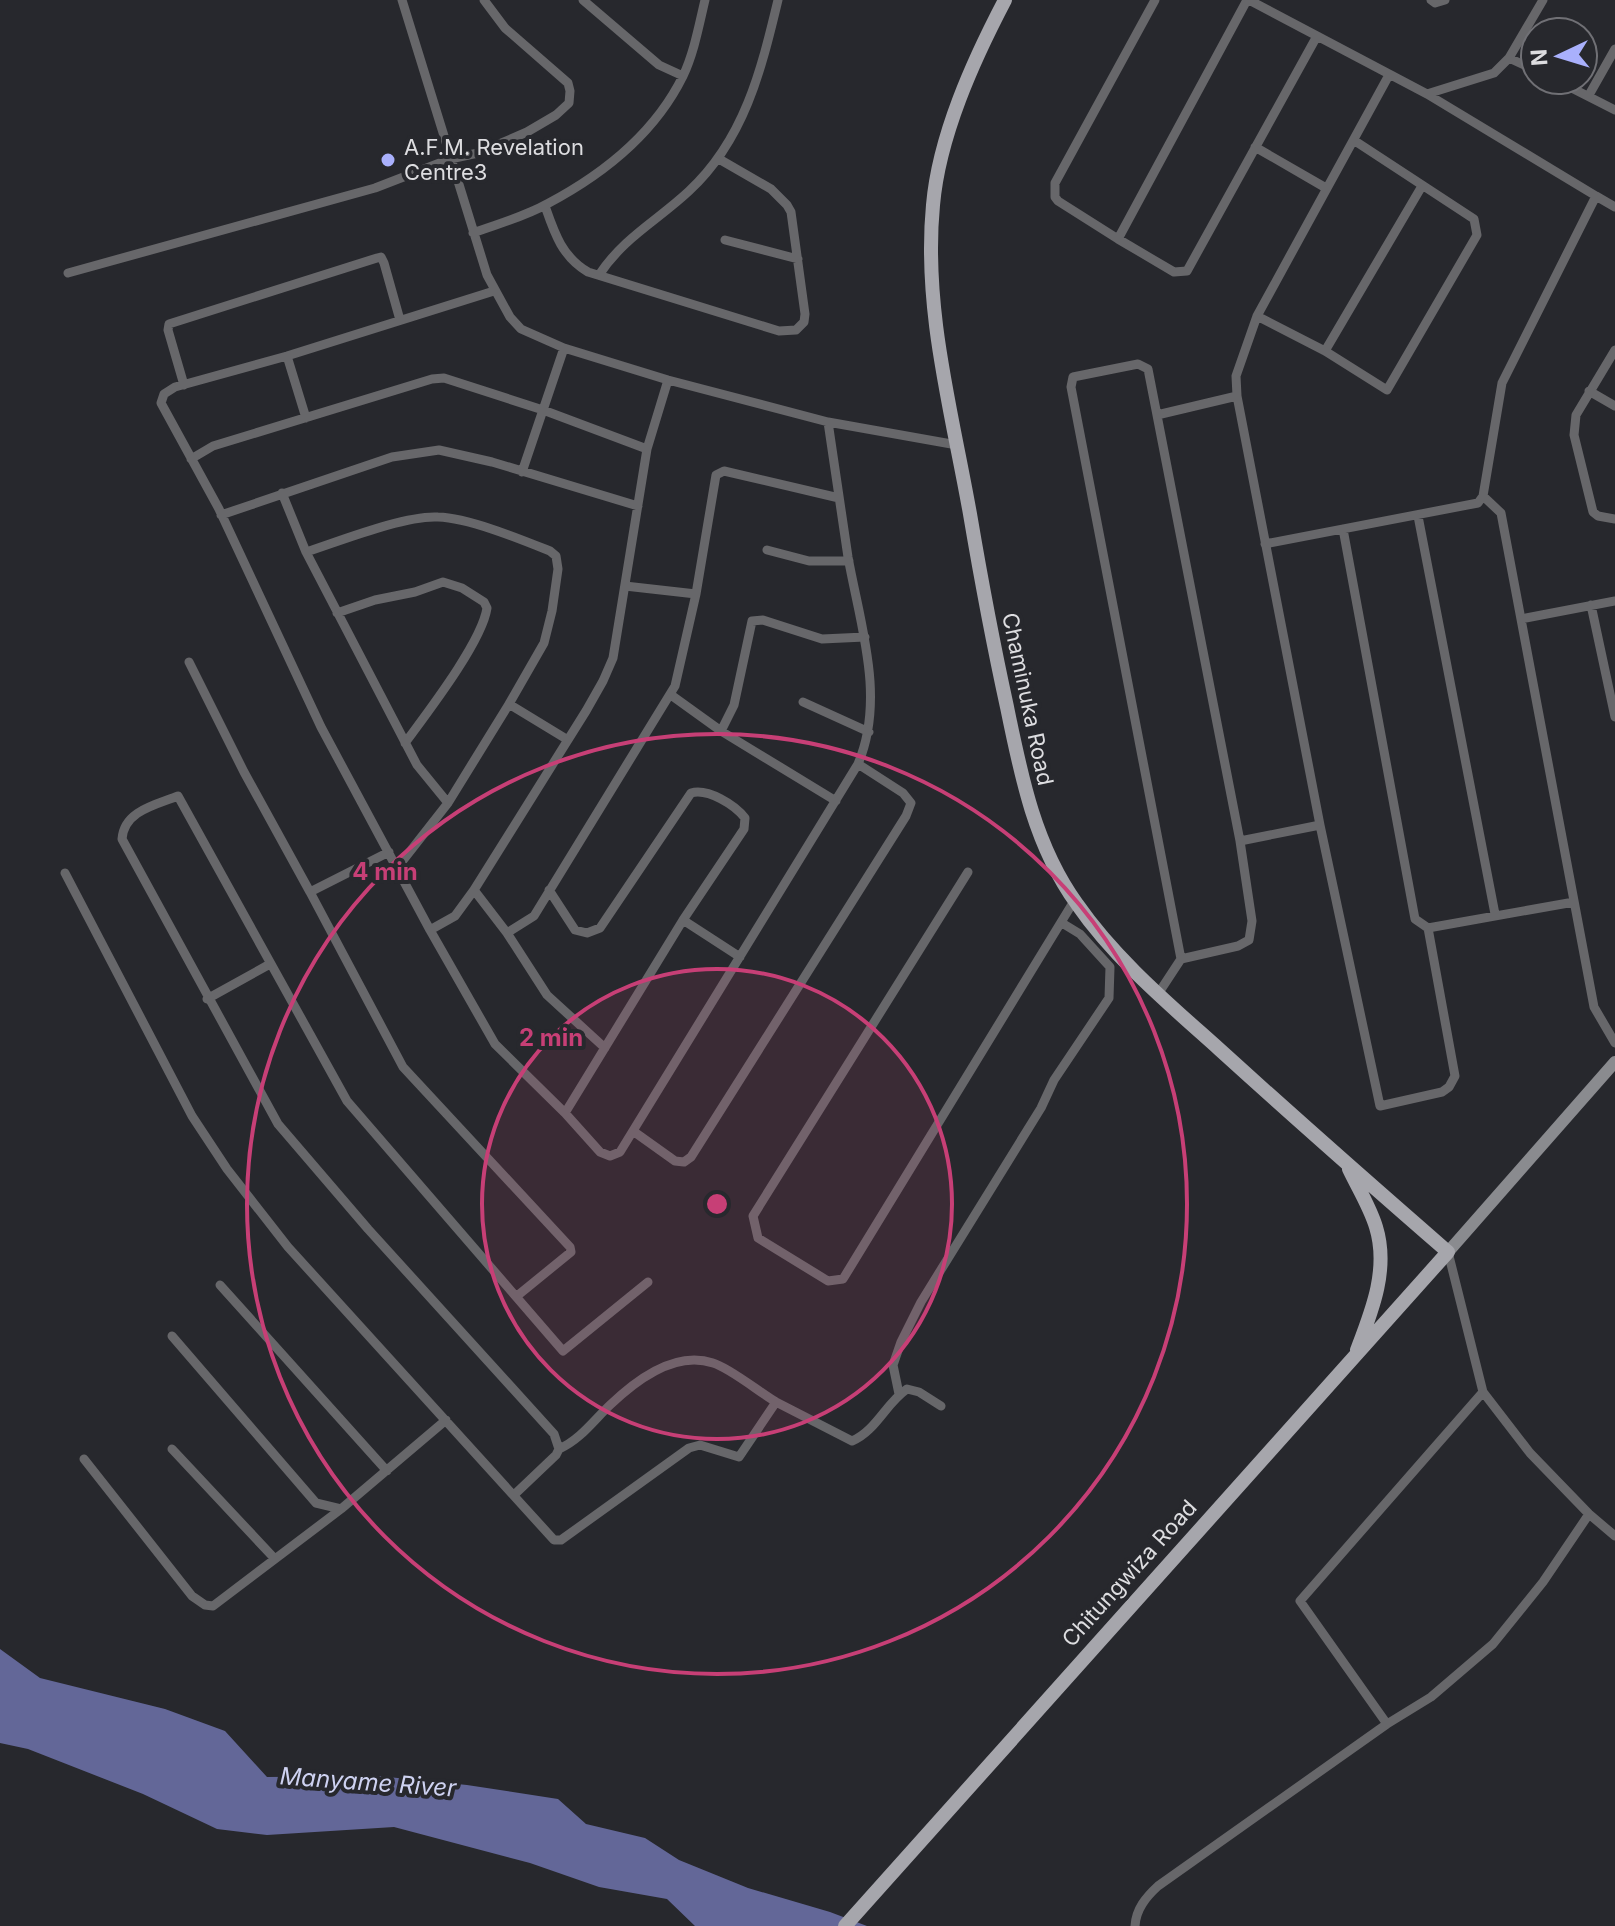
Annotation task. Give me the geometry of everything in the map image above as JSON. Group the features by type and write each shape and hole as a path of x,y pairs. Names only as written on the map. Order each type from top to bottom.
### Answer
{"main road":[{"name":"Chaminuka Road","path":"1005,0 952,122 939,164 931,241 934,316 989,619 1027,798 1041,839 1074,901 1158,994 1448,1252"},
{"path":"1448,1252 1615,1062"},
{"path":"1345,1162 1377,1227 1380,1250 1376,1296 1353,1360"},
{"name":"Chitungwiza Road","path":"845,1926 1448,1252"}],"street":[{"path":"402,0 473,233 494,291 521,329 564,348 668,380 828,422 957,445"},
{"path":"68,273 375,188 450,159 478,153 527,132 566,107 570,97 568,83 505,28 484,0"},
{"path":"583,0 659,65 683,76"},
{"path":"473,233 545,206 595,176 638,140 672,97 683,76 705,0"},
{"path":"599,275 613,253 686,194 719,159 747,109 758,81 778,0"},
{"path":"1155,0 1055,183 1055,197 1174,272 1187,271 1317,36"},
{"path":"1118,239 1248,0 1427,94 1615,207"},
{"path":"1431,0 1435,3 1445,0"},
{"path":"1427,94 1494,73 1509,58 1543,0"},
{"path":"1599,77 1615,49"},
{"path":"1509,58 1519,63"},
{"path":"1343,529 1415,919 1428,928 1455,1076 1442,1092 1380,1106 1320,825 1237,396 1236,376 1257,316 1389,75"},
{"path":"1591,96 1615,110"},
{"path":"1257,316 1325,351 1387,390 1477,235 1474,219 1355,141"},
{"path":"1255,147 1326,188"},
{"path":"545,206 556,239 580,267 788,333 796,330 804,322 791,212 771,189 719,159"},
{"path":"1325,351 1422,186"},
{"path":"1265,544 1478,503 1483,496 1502,383 1596,196"},
{"path":"725,240 798,259"},
{"path":"184,385 168,330 169,324 377,258 381,257 384,263 400,320"},
{"path":"494,291 167,390 161,403 221,515 321,727 495,1044 600,1152 610,1156 620,1152 836,801 858,764 869,732 865,637 849,561 828,422"},
{"path":"522,472 564,348"},
{"path":"1615,350 1576,415 1574,435 1593,512 1615,519"},
{"path":"287,356 306,418"},
{"path":"1158,994 1181,959 1238,946 1249,940 1252,921 1240,841 1148,369 1138,364 1073,377 1071,387 1181,959"},
{"path":"191,459 213,446 432,379 444,378 543,410 647,449"},
{"path":"430,930 455,916 474,890 568,740 613,658 647,449 668,380"},
{"path":"1589,391 1615,406"},
{"path":"1157,415 1237,396"},
{"path":"221,515 392,457 427,451 458,453 638,506"},
{"path":"507,933 534,916 671,695 680,672 714,480 718,473 724,471 839,498"},
{"path":"282,493 306,552 405,743 417,765 448,803"},
{"path":"1483,496 1501,513 1594,1007 1615,1043"},
{"path":"1418,516 1495,914"},
{"path":"306,552 402,522 439,517 461,521 550,551 556,556 558,569 544,643 448,803 397,868"},
{"path":"767,550 809,561 849,561"},
{"path":"337,613 443,582 462,588 484,602 487,608 470,646 405,743"},
{"path":"625,586 696,594"},
{"path":"1521,619 1615,601"},
{"path":"1591,605 1615,717"},
{"path":"721,731 734,705 752,621 763,620 822,639 865,637"},
{"path":"189,662 244,772 403,1067 570,1247 571,1252 517,1296"},
{"path":"671,695 721,731 836,801"},
{"path":"803,702 869,732"},
{"path":"509,704 568,740"},
{"path":"633,1131 675,1161 684,1162 691,1157 906,816 911,803 903,793 858,764"},
{"path":"549,890 575,930 587,933 600,928 684,801 697,791 707,793 743,814 746,824 683,920 565,1113"},
{"path":"559,1449 554,1434 368,1229 278,1124 122,839 126,821 136,813 178,796 347,1101 563,1351 648,1282"},
{"path":"1240,841 1320,825"},
{"path":"310,892 389,852"},
{"path":"968,872 753,1216 758,1238 828,1281 843,1279 1074,901"},
{"path":"65,873 192,1116 227,1169 288,1247 515,1494 547,1535 561,1540 689,1448 700,1445 739,1457 776,1402"},
{"path":"474,890 507,933 547,995 605,1048"},
{"path":"1428,928 1574,902"},
{"path":"683,920 740,957"},
{"path":"899,1394 893,1365 914,1315 1041,1108 1054,1080 1109,998 1110,967 1080,934 1062,923"},
{"path":"207,999 270,964"},
{"path":"1448,1252 1483,1392 1530,1453 1589,1514 1615,1536"},
{"path":"220,1285 387,1471"},
{"path":"172,1336 316,1503 341,1509"},
{"path":"515,1494 613,1401 661,1367 688,1359 714,1363 776,1402 852,1441 863,1437 899,1394 907,1389 919,1392 941,1406"},
{"path":"1387,1724 1300,1601 1483,1392"},
{"path":"84,1459 192,1596 205,1605 213,1606 341,1509 446,1420"},
{"path":"172,1449 275,1559"},
{"path":"1135,1926 1139,1909 1158,1886 1387,1724 1431,1697 1493,1644 1543,1582 1589,1514"}],"water":[{"name":"Manyame River","path":"0,1649 40,1678 165,1709 225,1731 267,1777 378,1776 558,1799 586,1824 645,1838 679,1860 748,1888 867,1926 695,1926 667,1899 599,1887 530,1863 394,1827 267,1835 217,1829 143,1794 28,1749 0,1743"}],"place":[{"name":"A.F.M. Revelation Centre3","path":"388,160"}]}
